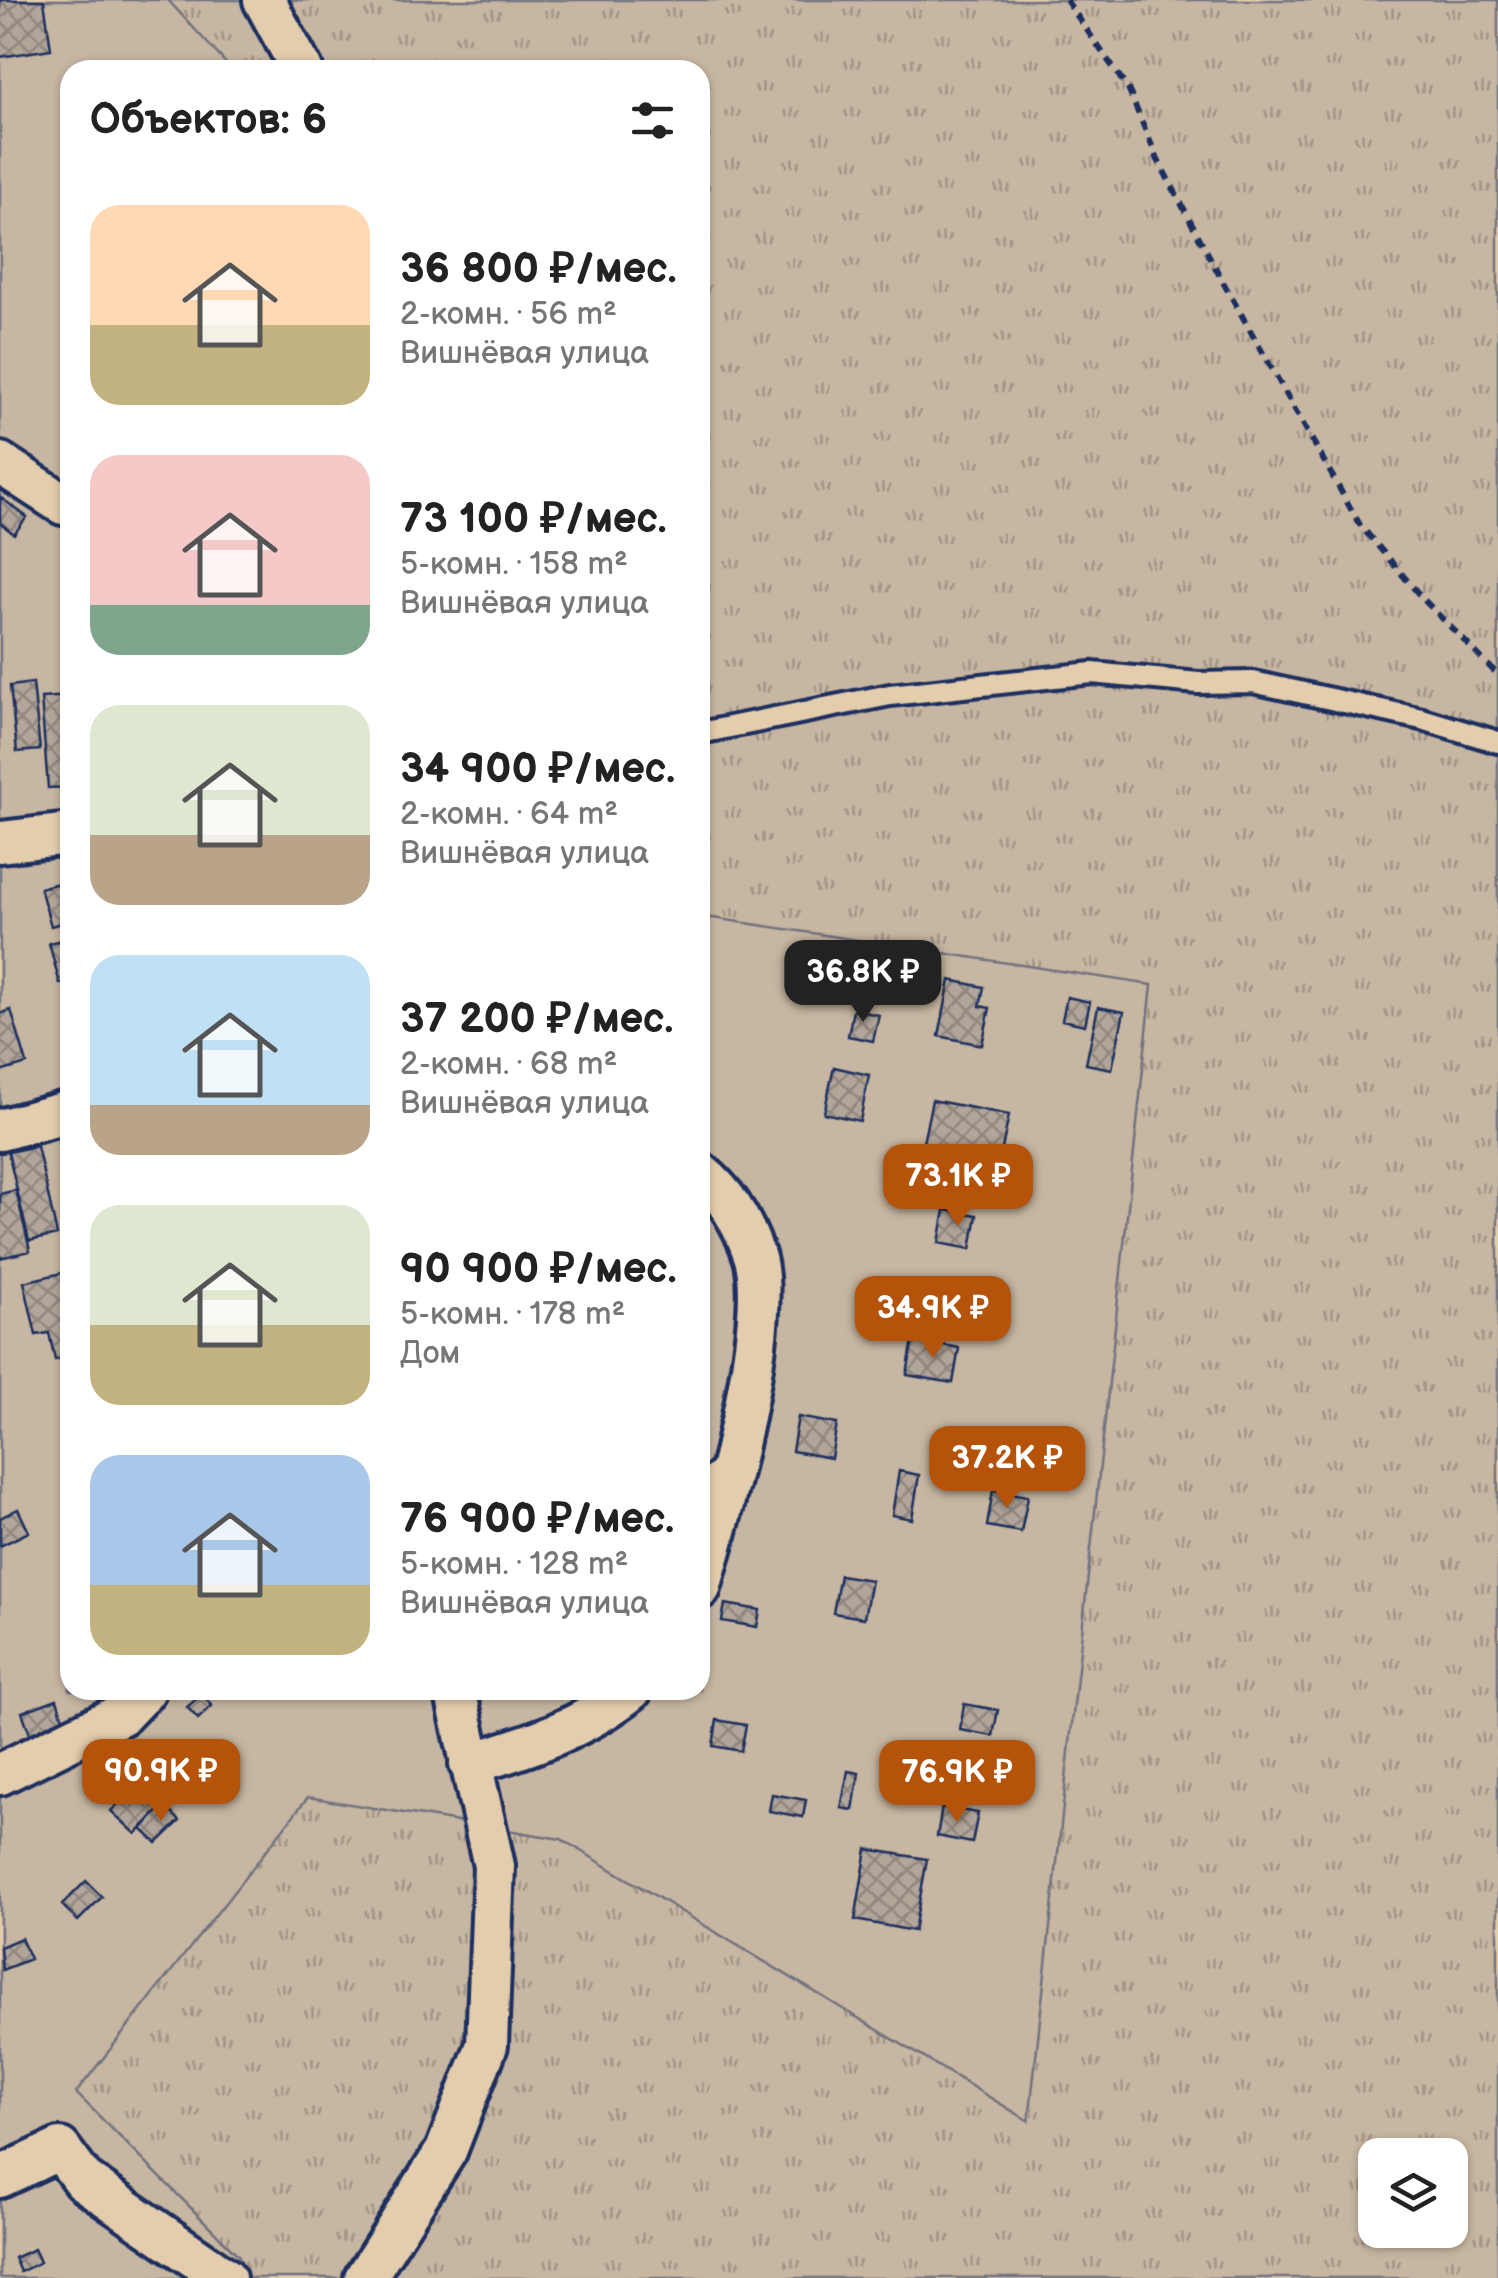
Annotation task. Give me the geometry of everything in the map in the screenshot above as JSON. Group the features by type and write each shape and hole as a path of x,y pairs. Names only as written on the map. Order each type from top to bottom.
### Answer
{"street":[{"path":"264,0 297,60"},
{"path":"0,463 60,502"},
{"path":"0,842 60,835"},
{"path":"0,1130 60,1114"},
{"path":"710,1181 725,1193 755,1258 756,1324 733,1460 710,1549"},
{"path":"0,1774 122,1714 135,1700"},
{"path":"365,2278 446,2152 487,2045 494,1866 457,1700"},
{"path":"470,1764 547,1740 604,1712 619,1700"},
{"path":"0,2177 60,2150 83,2180 225,2278"}],"lane":[{"path":"710,731 890,695 1092,673 1198,684 1253,682 1422,719 1498,742"},
{"path":"710,1478 733,1460"}],"path":[{"path":"1066,0 1128,89 1158,160 1360,525 1424,600 1498,675"}],"green space":[{"path":"0,0 1498,0 1498,2278 0,2278"},
{"path":"0,0 168,0 223,60 60,60 60,1700 710,1700 710,918 1152,985 1029,2121 561,1839 308,1797 76,2093 239,2256 245,2278 0,2278"}],"building":[{"path":"0,0 44,0 51,49 0,57"},
{"path":"0,497 27,517 14,534 0,523"},
{"path":"33,683 40,750 17,752 10,686"},
{"path":"60,697 60,787 48,788 41,698"},
{"path":"60,883 60,924 51,926 40,888"},
{"path":"60,940 60,984 49,943"},
{"path":"950,980 984,987 980,1006 990,1008 982,1045 939,1036"},
{"path":"1067,997 1090,1002 1085,1025 1062,1020"},
{"path":"1098,1007 1124,1012 1112,1069 1086,1064"},
{"path":"11,1010 27,1064 0,1072 0,1014"},
{"path":"853,1010 879,1015 873,1041 848,1036"},
{"path":"834,1067 869,1075 860,1121 824,1113"},
{"path":"932,1100 1009,1115 1000,1159 923,1143"},
{"path":"37,1146 57,1235 29,1241 8,1152"},
{"path":"16,1190 30,1251 0,1258 0,1194"},
{"path":"945,1210 977,1215 971,1249 939,1243"},
{"path":"60,1273 60,1359 55,1360 49,1333 36,1335 24,1282"},
{"path":"935,1304 964,1309 960,1329 932,1324"},
{"path":"913,1339 959,1348 953,1383 907,1375"},
{"path":"798,1417 837,1424 831,1458 792,1451"},
{"path":"899,1471 919,1475 912,1519 892,1515"},
{"path":"993,1490 1028,1496 1021,1532 987,1526"},
{"path":"18,1509 29,1532 0,1546 0,1518"},
{"path":"840,1575 871,1580 864,1618 833,1613"},
{"path":"725,1604 760,1610 757,1627 722,1621"},
{"path":"57,1699 65,1725 31,1737 22,1712"},
{"path":"195,1700 207,1700 212,1706 198,1719 187,1707"},
{"path":"964,1704 998,1710 993,1736 960,1730"},
{"path":"717,1720 746,1725 741,1751 713,1746"},
{"path":"150,1771 174,1795 136,1834 111,1811"},
{"path":"848,1771 859,1773 853,1810 841,1808"},
{"path":"772,1794 806,1800 803,1817 769,1811"},
{"path":"164,1805 180,1821 157,1843 142,1829"},
{"path":"942,1807 978,1813 972,1843 937,1836"},
{"path":"867,1849 927,1859 914,1931 855,1920"},
{"path":"86,1881 102,1897 78,1921 62,1905"},
{"path":"21,1938 30,1959 2,1970 0,1947"},
{"path":"34,2249 40,2262 20,2272 14,2258"}]}
